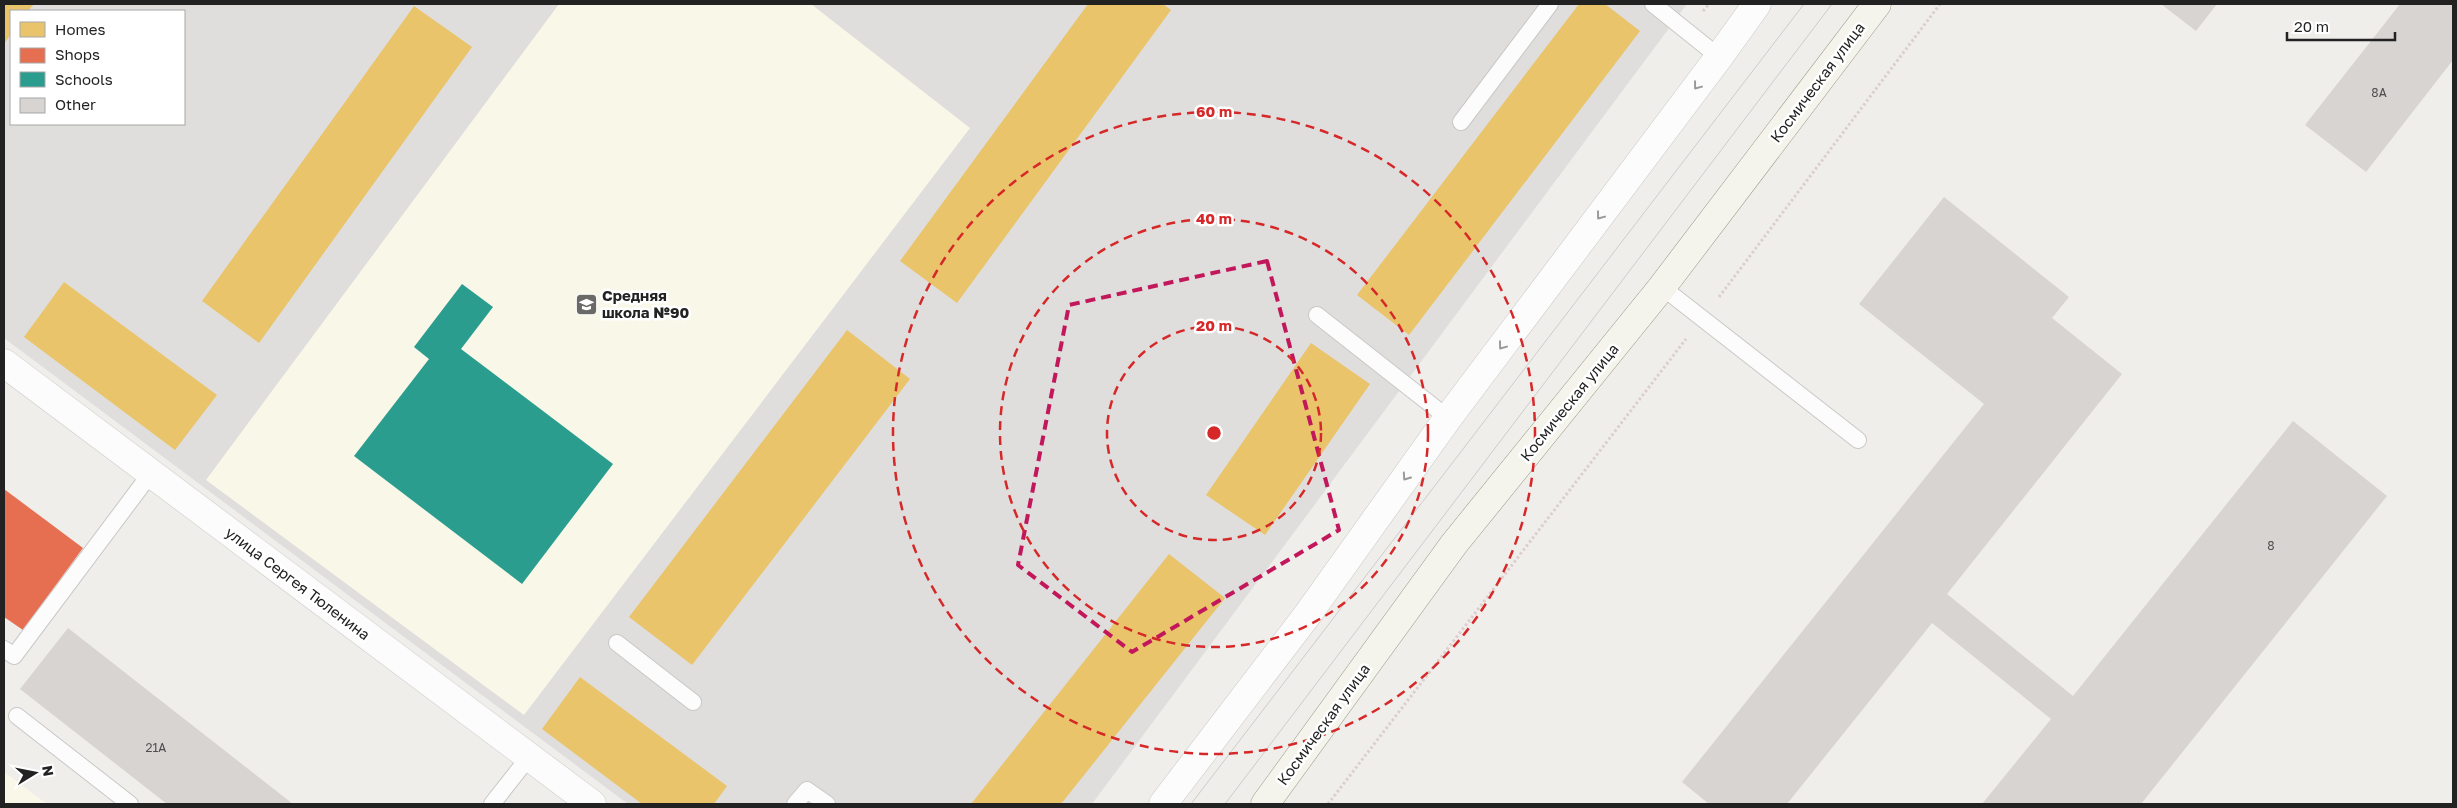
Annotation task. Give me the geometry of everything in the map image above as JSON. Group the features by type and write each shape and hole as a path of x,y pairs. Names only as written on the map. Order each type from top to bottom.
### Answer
{"main road":[{"name":"Космическая улица","path":"1265,804 1454,544 1662,287 1877,4"}],"street":[{"path":"1163,804 1308,614 1448,418 1757,4"},
{"name":"улица Сергея Тюленина","path":"4,362 592,804"}],"lane":[{"path":"1461,122 1550,4"},
{"path":"1653,4 1719,57"},
{"path":"1662,287 1858,440"},
{"path":"1317,315 1448,418"},
{"path":"4,649 14,656 151,473"},
{"path":"618,643 693,702"},
{"path":"17,716 130,804"},
{"path":"492,804 528,757"},
{"path":"795,804 807,790 827,804"}],"path":[{"path":"1328,804 1702,319 1940,4"}],"highlighted area":[{"path":"1267,261 1339,530 1132,652 1018,565 1069,305"}],"shaded area":[{"path":"4,4 1687,4 1092,804 628,804 4,338"},
{"name":"Средняя школа №90","path":"559,4 811,4 970,128 524,715 206,480"},
{"path":"4,772 47,804 4,804"}],"building: Homes":[{"path":"4,4 34,4 29,10 10,10 10,35 4,44"},
{"path":"1088,4 1163,4 1171,10 957,303 900,261"},
{"path":"1579,4 1605,4 1640,31 1409,335 1357,295"},
{"path":"414,6 472,47 259,343 202,301"},
{"path":"64,282 217,395 175,450 24,337"},
{"path":"847,330 910,379 692,665 629,617"},
{"path":"1311,343 1370,384 1265,535 1206,495"},
{"path":"1169,554 1225,598 1061,804 971,804"},
{"path":"580,677 727,786 714,804 642,804 542,729"}],"building: Shops":[{"path":"4,489 83,548 23,630 4,617"}],"building: Schools":[{"path":"462,284 493,307 461,349 613,464 522,584 354,456 429,359 414,347"}],"building: Other":[{"path":"2161,4 2217,4 2196,31"},
{"path":"2400,4 2453,4 2453,60 2366,172 2305,125"},
{"path":"1944,197 2069,297 2052,318 2122,374 1947,594 2073,696 2293,421 2387,496 2141,804 1982,804 2051,719 1932,623 1787,804 1709,804 1682,782 1984,404 1859,304"},
{"path":"68,628 293,804 167,804 20,689"}],"tram line":[{"path":"1191,804 1804,4"},
{"path":"1225,804 1832,4"}],"place":[{"name":"Средняя школа №90","path":"586,304"}]}
